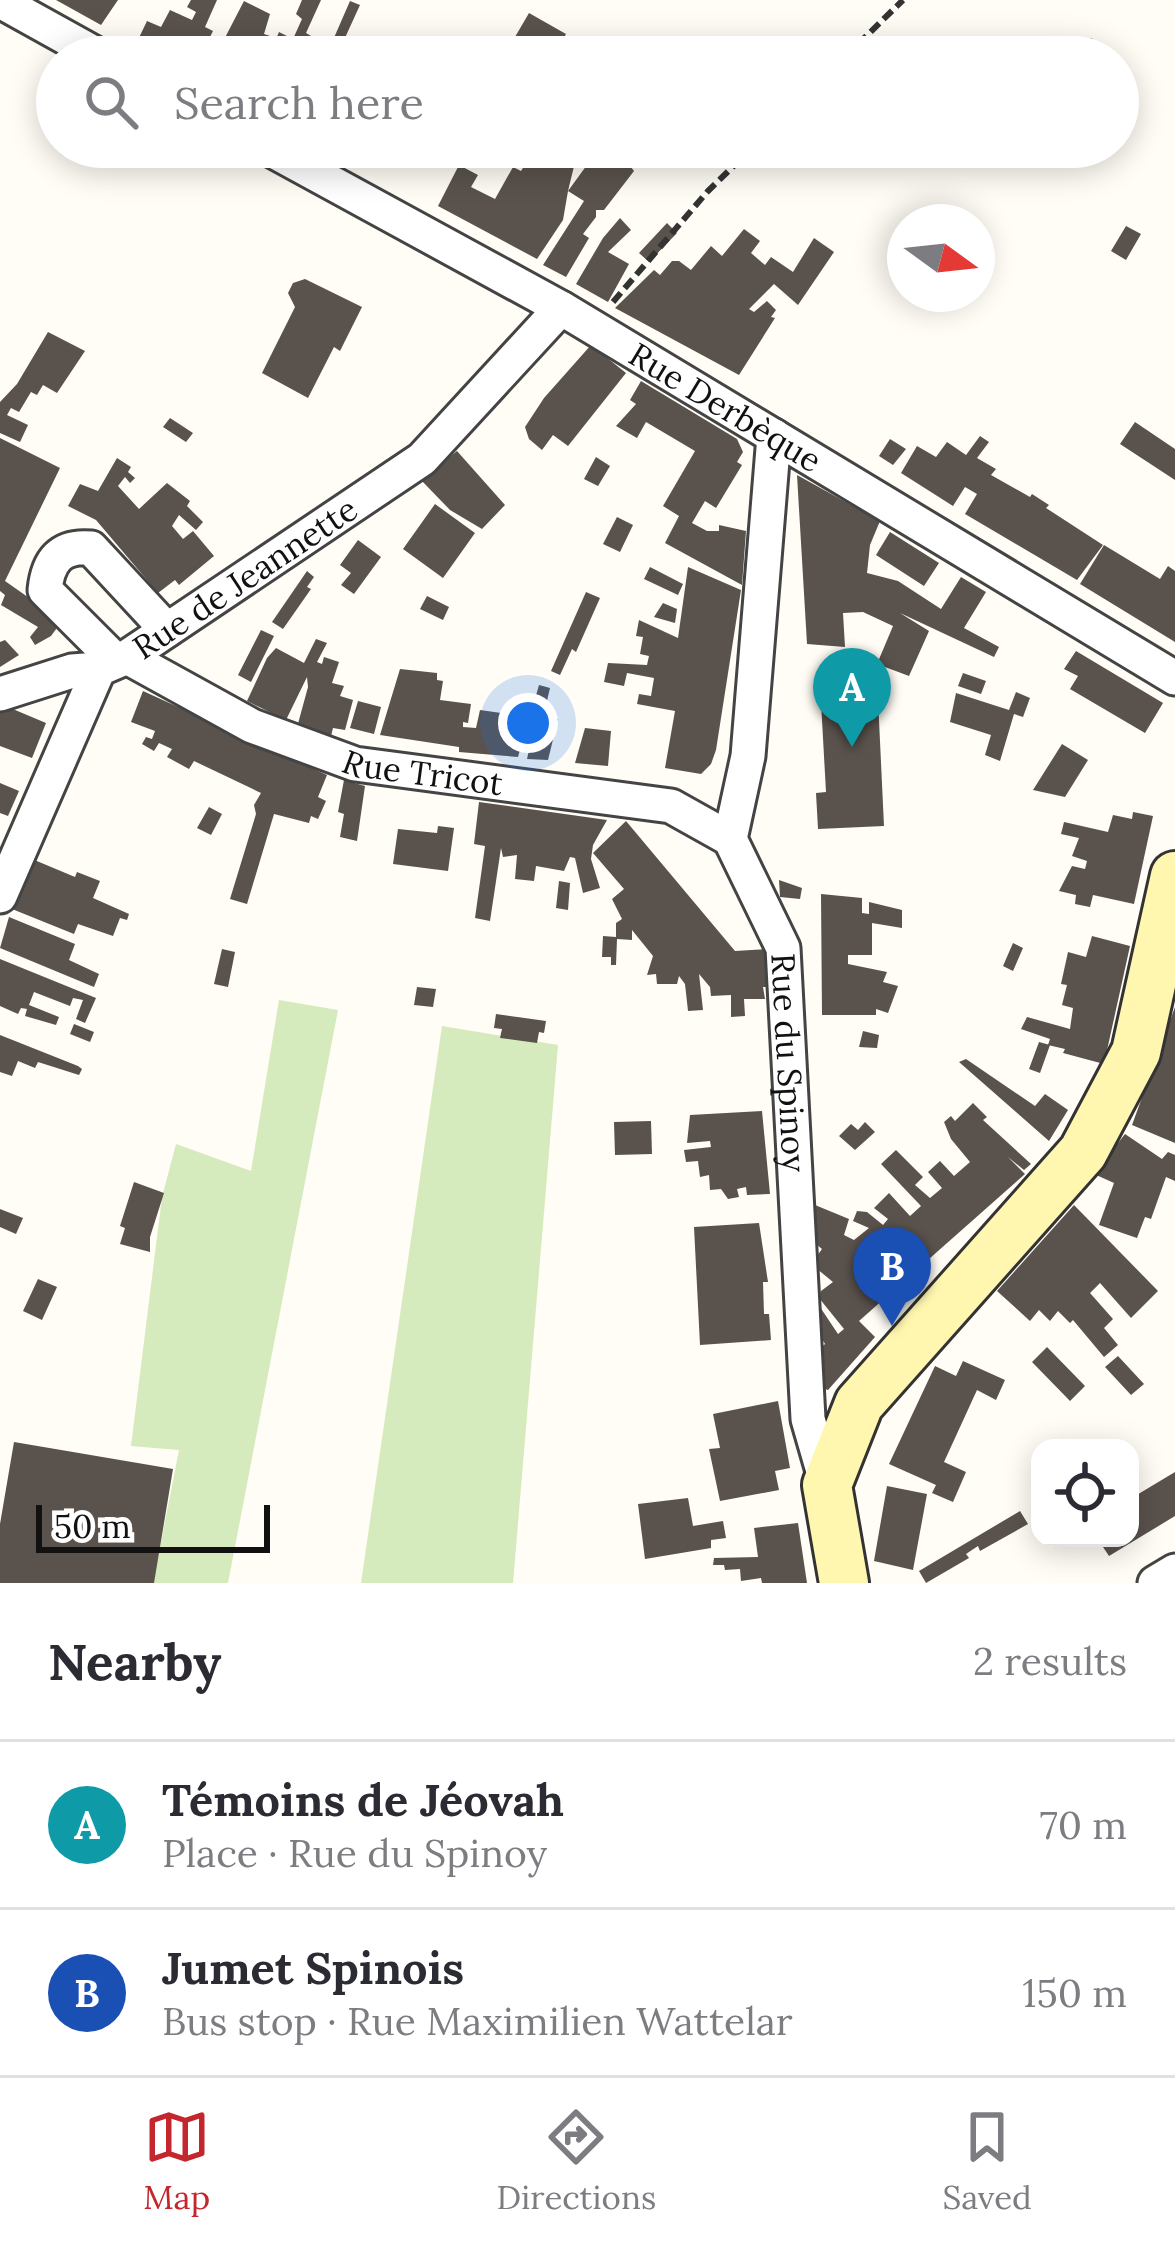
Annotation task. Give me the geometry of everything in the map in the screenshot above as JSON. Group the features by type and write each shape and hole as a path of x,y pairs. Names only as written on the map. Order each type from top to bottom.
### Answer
{"street":[{"path":"0,2 62,36"},
{"name":"Rue Derbèque","path":"304,168 575,316 1175,678"},
{"name":"Rue de Jeannette","path":"0,896 114,662 422,459 575,316"},
{"path":"730,838 748,756 774,436"},
{"name":"Rue Tricot","path":"167,630 92,548 73,546 58,554 47,570 45,590 114,662 252,726 355,764 670,806 730,838"},
{"path":"0,694 114,662"},
{"name":"Rue du Spinoy","path":"730,838 783,948 808,1419 827,1486"},
{"path":"844,1583 827,1486 859,1404 1083,1152 1136,1052 1175,876"},
{"path":"1155,1583 1175,1570"}],"path":[{"path":"866,36 903,0"},
{"path":"575,316 732,168"}],"green space":[{"path":"279,1000 338,1010 228,1583 153,1583 179,1450 131,1446 162,1197 176,1144 251,1171"},
{"path":"442,1026 558,1045 513,1583 361,1583"}],"building":[{"path":"56,0 118,0 101,25"},
{"path":"191,0 217,0 205,27 213,31 210,36 140,36 147,21 161,27 170,10 192,20 196,12 187,7"},
{"path":"302,0 321,0 306,33 311,36 294,36 302,19 296,14"},
{"path":"244,1 270,14 264,34 270,36 226,36"},
{"path":"350,1 360,5 346,36 335,36"},
{"path":"529,13 566,34 565,36 516,36"},
{"path":"457,168 478,175 471,187 495,199 512,168 574,168 563,220 537,259 438,206"},
{"path":"585,168 634,171 604,210 596,210 583,234 589,238 566,277 543,265 584,201 568,191"},
{"path":"620,218 631,230 608,252 629,264 608,302 576,284"},
{"path":"667,223 677,233 649,262 639,253"},
{"path":"1126,226 1141,234 1126,260 1111,251"},
{"path":"744,229 760,241 751,253 765,265 771,257 793,272 814,238 834,252 798,305 774,284 749,309 754,312 767,301 776,310 771,317 775,318 739,375 615,308 654,270 660,275 672,261 679,261 691,270 711,246 722,256"},
{"path":"305,279 362,307 340,351 334,347 308,398 262,373 295,307 288,293 293,283"},
{"path":"48,332 85,351 57,393 43,385 37,395 31,392 19,412 11,408 7,415 28,425 20,442 0,433 0,402 17,384"},
{"path":"591,345 626,373 568,446 553,435 542,450 529,439 525,427"},
{"path":"641,381 737,439 743,452 737,462 742,465 716,508 705,501 692,523 707,531 719,531 719,525 746,531 742,585 665,543 679,516 663,506 695,451 646,422 637,438 616,426 636,404 630,400"},
{"path":"170,418 193,433 186,442 163,427"},
{"path":"1135,422 1175,449 1175,480 1120,444"},
{"path":"980,436 989,442 977,458 996,469 991,475 1032,494 1103,545 1077,580 965,514 977,494 965,487 953,506 901,473 917,446 936,457 947,442 966,455"},
{"path":"0,438 60,468 5,581 62,621 51,636 35,645 30,637 38,627 1,605 5,595 0,591"},
{"path":"890,439 906,449 893,465 879,456"},
{"path":"457,451 505,505 482,529 450,510 421,480"},
{"path":"596,457 610,466 598,486 584,479"},
{"path":"117,458 131,467 128,472 135,478 130,483 125,477 118,486 139,509 167,483 190,501 187,506 203,522 196,530 179,515 172,526 183,539 193,531 214,556 179,585 175,580 158,593 96,520 68,506 80,484 98,491"},
{"path":"797,475 880,521 870,545 867,573 898,581 941,609 961,577 986,592 964,628 999,647 994,657 900,613 929,631 909,676 877,664 893,626 863,612 843,613 845,647 807,644"},
{"path":"435,504 475,533 443,578 403,549"},
{"path":"617,517 633,525 620,552 603,544"},
{"path":"890,532 939,563 924,586 876,555"},
{"path":"358,540 381,557 354,594 341,585 351,573 340,565"},
{"path":"1104,545 1160,579 1168,566 1175,571 1175,642 1080,584"},
{"path":"650,567 683,584 678,595 644,579"},
{"path":"688,567 741,590 716,750 701,774 665,768 675,711 637,704 639,694 651,696 654,678 627,673 624,686 604,682 608,663 647,665 649,656 640,654 643,637 636,636 639,620 678,638"},
{"path":"307,571 314,577 307,587 311,589 283,629 272,622"},
{"path":"586,592 600,598 560,675 551,671"},
{"path":"427,596 449,607 443,620 420,609"},
{"path":"663,603 677,609 675,623 654,617"},
{"path":"261,630 274,636 251,682 238,675"},
{"path":"316,639 327,643 317,662 322,664 324,657 339,662 332,683 344,686 340,696 353,700 345,730 333,728 330,740 296,731 307,677 286,720 247,701 276,648 304,663"},
{"path":"5,640 19,655 0,667 0,642"},
{"path":"1076,651 1163,703 1145,733 1070,689 1078,676 1064,669"},
{"path":"400,669 437,673 437,680 443,681 440,700 471,704 463,727 476,728 480,710 529,717 518,757 459,752 459,747 380,735"},
{"path":"963,673 986,681 981,694 958,686"},
{"path":"539,685 550,688 545,709 533,706"},
{"path":"143,691 327,775 318,797 326,801 318,819 311,816 309,823 274,814 247,904 230,899 261,793 194,761 189,769 167,757 172,749 159,743 154,751 142,744 155,731 131,722"},
{"path":"1016,692 1030,698 1023,717 1014,714 1000,761 985,755 991,735 950,722 956,693 1009,710"},
{"path":"878,699 884,826 818,829 816,793 826,792 821,702"},
{"path":"358,701 381,707 374,734 350,728"},
{"path":"8,707 46,723 32,758 0,746 0,711"},
{"path":"537,714 558,719 548,760 527,759"},
{"path":"585,728 611,731 608,766 575,763"},
{"path":"1062,744 1088,760 1065,797 1033,790"},
{"path":"344,780 365,786 357,841 340,837 344,814 338,812"},
{"path":"0,783 19,791 8,816 0,813"},
{"path":"479,802 607,820 591,859 600,888 583,893 575,858 570,857 564,871 536,866 534,881 515,879 517,855 503,857 501,848 490,921 475,918 485,846 474,844"},
{"path":"209,807 222,814 211,835 197,828"},
{"path":"1133,812 1153,816 1134,904 1093,895 1090,907 1075,904 1076,895 1059,891 1072,866 1085,869 1087,861 1072,856 1079,838 1061,834 1064,822 1108,832 1113,815 1132,819"},
{"path":"626,821 735,951 766,949 769,987 763,987 765,999 744,999 745,1016 731,1017 731,995 711,996 699,974 703,1010 688,1011 685,984 679,976 677,984 657,984 656,974 647,975 653,956 632,930 632,940 617,939 616,965 611,965 611,957 602,957 603,936 616,937 616,923 622,919 612,899 624,889 593,853"},
{"path":"438,826 454,828 448,871 393,864 398,829 437,833"},
{"path":"32,859 75,877 77,872 100,881 93,898 129,914 127,920 120,918 113,936 78,924 74,934 12,909"},
{"path":"779,880 802,888 800,899 780,897"},
{"path":"559,881 570,883 568,910 556,908"},
{"path":"821,894 862,898 862,913 869,914 869,902 902,910 902,928 872,923 872,955 848,955 848,964 887,972 883,982 898,986 888,1013 876,1009 876,1015 822,1015"},
{"path":"9,917 75,944 69,960 99,974 94,987 0,948"},
{"path":"1092,936 1130,946 1104,1064 1063,1053 1065,1049 1048,1045 1050,1039 1021,1029 1027,1017 1070,1029 1073,1008 1062,1005 1067,985 1061,984 1068,952 1086,957"},
{"path":"1013,943 1023,948 1013,971 1003,966"},
{"path":"222,949 235,952 228,987 214,984"},
{"path":"0,959 96,998 85,1023 76,1019 83,1000 73,998 70,1006 34,992 29,1005 59,1017 56,1025 25,1016 27,1009 21,1008 18,1014 0,1006"},
{"path":"417,987 436,989 433,1007 414,1005"},
{"path":"1175,1007 1175,1143 1132,1125"},
{"path":"496,1014 546,1021 544,1033 539,1032 537,1043 500,1038 502,1029 494,1028"},
{"path":"74,1024 94,1032 90,1042 70,1034"},
{"path":"863,1031 879,1035 877,1048 859,1047"},
{"path":"0,1035 82,1069 79,1075 18,1061 12,1076 0,1072"},
{"path":"1039,1042 1050,1045 1040,1073 1029,1069"},
{"path":"966,1059 1035,1106 1045,1094 1068,1110 1049,1141 959,1062"},
{"path":"973,1103 987,1117 983,1120 1031,1164 1024,1170 1008,1157 1025,1174 859,1321 875,1337 828,1390 821,1388 815,1353 825,1344 815,1327 812,1295 838,1334 844,1329 819,1298 833,1282 811,1264 822,1249 816,1244 815,1205 849,1219 844,1235 854,1240 869,1228 853,1221 857,1211 867,1212 883,1225 888,1219 874,1208 889,1193 910,1216 921,1206 881,1164 896,1150 923,1177 915,1185 930,1198 942,1188 928,1172 940,1161 954,1176 970,1162 944,1122 951,1116 955,1121"},
{"path":"762,1111 770,1194 747,1195 746,1187 737,1189 739,1197 728,1199 721,1189 710,1190 709,1175 700,1177 698,1161 686,1162 684,1150 711,1147 710,1141 687,1143 690,1115"},
{"path":"651,1121 652,1154 615,1155 614,1122"},
{"path":"865,1122 875,1132 855,1150 839,1136 851,1124 858,1130"},
{"path":"1125,1134 1162,1159 1168,1152 1175,1155 1175,1181 1166,1177 1151,1219 1145,1217 1137,1238 1099,1225 1114,1183 1094,1174"},
{"path":"134,1182 164,1193 150,1252 120,1244 125,1228 120,1226"},
{"path":"1074,1205 1158,1291 1131,1318 1100,1283 1090,1293 1113,1319 1104,1328 1118,1345 1104,1357 1073,1320 1070,1323 1058,1311 1050,1321 1039,1310 1030,1321 997,1291"},
{"path":"0,1209 23,1218 16,1234 0,1227"},
{"path":"759,1223 768,1282 763,1282 764,1314 769,1314 771,1340 700,1345 694,1227"},
{"path":"38,1279 57,1287 42,1320 23,1311"},
{"path":"1047,1347 1085,1386 1070,1401 1032,1362"},
{"path":"1118,1356 1144,1384 1131,1395 1105,1367"},
{"path":"963,1361 1005,1380 996,1400 977,1390 944,1462 966,1472 953,1502 932,1493 936,1485 889,1464 935,1366 956,1376"},
{"path":"778,1401 790,1468 775,1471 779,1490 720,1501 709,1449 720,1448 713,1414"},
{"path":"14,1442 173,1469 154,1583 0,1583 0,1524"},
{"path":"1175,1472 1175,1516 1139,1538 1139,1494"},
{"path":"887,1486 927,1494 913,1570 874,1561"},
{"path":"688,1498 693,1526 723,1521 726,1538 711,1540 711,1548 645,1559 638,1504"},
{"path":"1020,1511 1028,1524 980,1551 978,1546 966,1554 969,1558 926,1583 919,1571"},
{"path":"798,1523 807,1583 762,1583 761,1578 741,1581 740,1569 713,1565 714,1558 758,1557 754,1528"},
{"path":"1103,1547 1124,1547 1109,1556"}],"place":[{"name":"Témoins de Jéovah","path":"852,747"},
{"name":"Jumet Spinois","path":"892,1326"}]}
